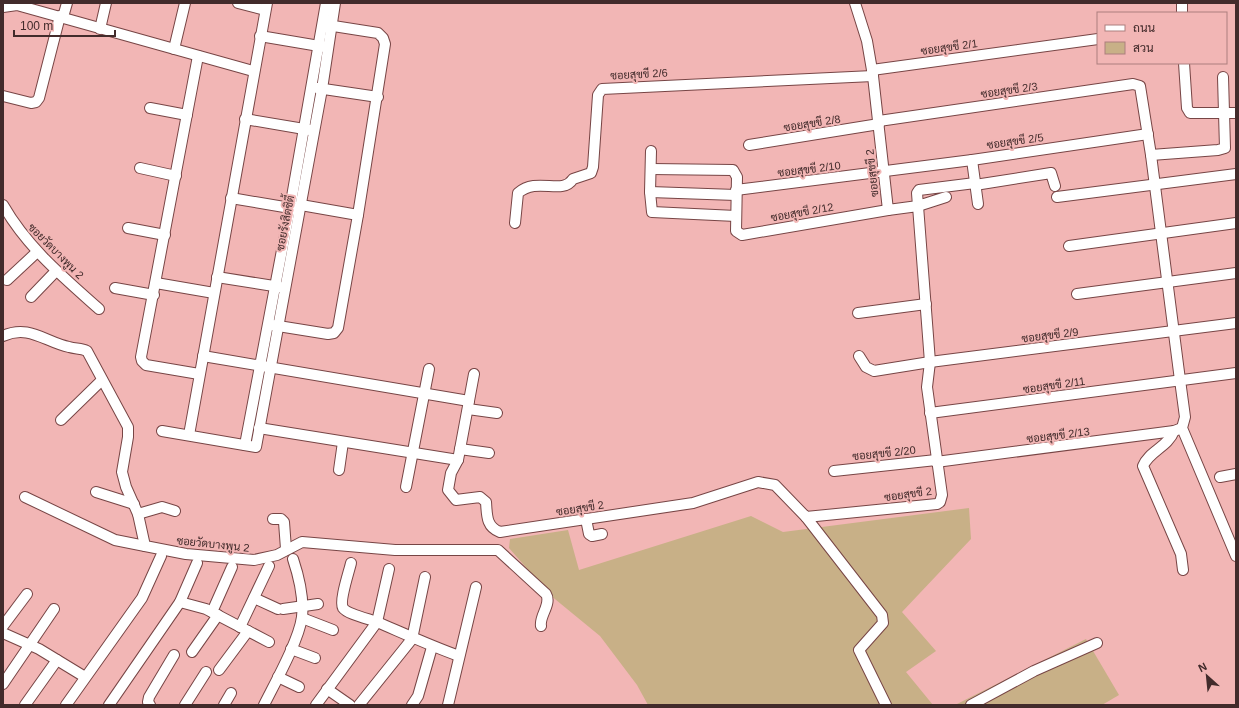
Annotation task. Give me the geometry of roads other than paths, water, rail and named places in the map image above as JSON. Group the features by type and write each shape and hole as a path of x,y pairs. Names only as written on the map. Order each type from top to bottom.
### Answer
{"street":[{"path":"3,96 31,103 36,102 61,17 67,3"},
{"path":"100,30 106,3"},
{"path":"174,49 185,3"},
{"path":"189,435 266,7 238,3"},
{"name":"ซอยรังสิตซิตี้","path":"326,3 328,25"},
{"name":"ซอยรังสิตซิตี้","path":"272,325 270,367 256,447 245,445 259,365 272,325 315,131 322,89 324,47 328,25 335,3"},
{"name":"ซอยสุขขี 2","path":"500,542 693,503 758,482 775,485 806,517 937,504 940,502 942,495 936,461 927,387 930,362 918,206 888,210 885,171 867,41 855,3"},
{"path":"3,7 17,4 100,30 254,71"},
{"path":"272,325 328,334 334,333 338,328 378,97 385,44 384,38 378,33 328,25"},
{"path":"260,36 324,47"},
{"name":"ซอยสุขขี 2/1","path":"872,73 1097,38"},
{"name":"ซอยรังสิตซิตี้","path":"297,207 304,129 311,87 324,47"},
{"path":"198,56 142,361 146,364 199,374"},
{"path":"1184,64 1189,111 1193,114 1236,113"},
{"name":"ซอยสุขขี 2/6","path":"515,223 518,194 522,190 531,185 565,186 571,183 573,179 591,173 593,167 598,95 602,88 872,73"},
{"path":"1151,156 1223,150 1225,148 1223,77"},
{"name":"ซอยสุขขี 2/3","path":"879,123 1134,84 1141,88 1148,134"},
{"path":"311,87 378,97"},
{"path":"150,108 187,115"},
{"path":"245,119 315,131"},
{"name":"ซอยสุขขี 2/8","path":"749,145 879,123"},
{"path":"1148,134 1185,417 1169,442 1150,456 1143,466 1181,554 1183,570"},
{"name":"ซอยสุขขี 2/5","path":"885,171 972,160 1148,134"},
{"path":"651,151 650,192 651,209 656,213 736,216 737,177 733,170 651,168"},
{"path":"972,160 978,204"},
{"path":"140,168 176,176"},
{"name":"ซอยสุขขี 2/10","path":"650,192 736,193 885,171"},
{"path":"946,197 918,206 917,194 919,190 975,184 1051,173 1055,186"},
{"path":"1057,197 1155,183 1236,174"},
{"path":"231,198 358,215"},
{"name":"ซอยวัดบางพูน 2","path":"3,205 7,221 56,271 99,309"},
{"name":"ซอยสุขขี 2/12","path":"736,216 736,231 742,235 888,210"},
{"path":"1069,246 1160,232 1236,223"},
{"path":"128,228 165,235"},
{"path":"7,280 37,252"},
{"path":"31,297 56,271"},
{"path":"1077,294 1236,273"},
{"path":"217,277 280,287"},
{"path":"156,283 214,293"},
{"path":"115,288 154,295"},
{"path":"858,313 926,304"},
{"name":"ซอยสุขขี 2/9","path":"860,356 866,367 874,371 930,362 1236,323"},
{"path":"3,336 11,332 38,334 69,347 81,348 90,355 128,427 128,437 122,472 126,487 138,510 145,546"},
{"path":"203,356 424,393 497,413"},
{"path":"406,487 429,369"},
{"name":"ซอยสุขขี 2/11","path":"930,413 1236,373"},
{"path":"474,374 458,460 451,473 448,490 456,500 480,497 486,502 489,525 492,530 500,542 548,598 541,626"},
{"path":"61,420 102,380"},
{"path":"259,428 458,460"},
{"path":"1178,430 1236,556"},
{"name":"ซอยสุขขี 2/13","path":"936,461 1178,430"},
{"path":"162,431 245,445"},
{"path":"339,470 343,442"},
{"path":"460,449 489,453"},
{"name":"ซอยสุขขี 2/20","path":"834,471 936,461"},
{"path":"1220,477 1236,474"},
{"path":"96,492 138,510 162,507 175,511"},
{"name":"ซอยวัดบางพูน 2","path":"25,497 115,540 186,554 254,560 277,554 302,542 395,550 500,542"},
{"path":"806,517 882,615 883,623 859,650 886,705"},
{"path":"273,519 281,519 284,522 286,549"},
{"path":"587,524 592,536 602,534"},
{"path":"66,705 142,598 161,556"},
{"path":"264,705 291,649 302,618 300,580 293,559"},
{"path":"111,704 180,602 197,563"},
{"path":"351,563 342,601 343,608 348,612 377,622 412,639 459,656"},
{"path":"219,670 244,629 254,598 269,566"},
{"path":"192,652 215,614 232,567"},
{"path":"316,705 377,622 389,569"},
{"path":"359,705 412,639 425,577"},
{"path":"448,705 476,587"},
{"path":"3,626 27,594"},
{"path":"254,598 280,609 318,604"},
{"path":"180,602 206,608 269,642"},
{"path":"3,684 54,609"},
{"path":"302,618 333,630"},
{"path":"3,633 39,649 85,677"},
{"path":"971,705 1034,671 1097,643"},
{"path":"412,705 418,696 432,647"},
{"path":"291,649 315,658"},
{"path":"150,705 148,702 149,697 174,656"},
{"path":"25,705 57,660"},
{"path":"185,705 206,672"},
{"path":"278,677 299,687"},
{"path":"327,689 350,705"},
{"path":"224,705 231,693"}]}
